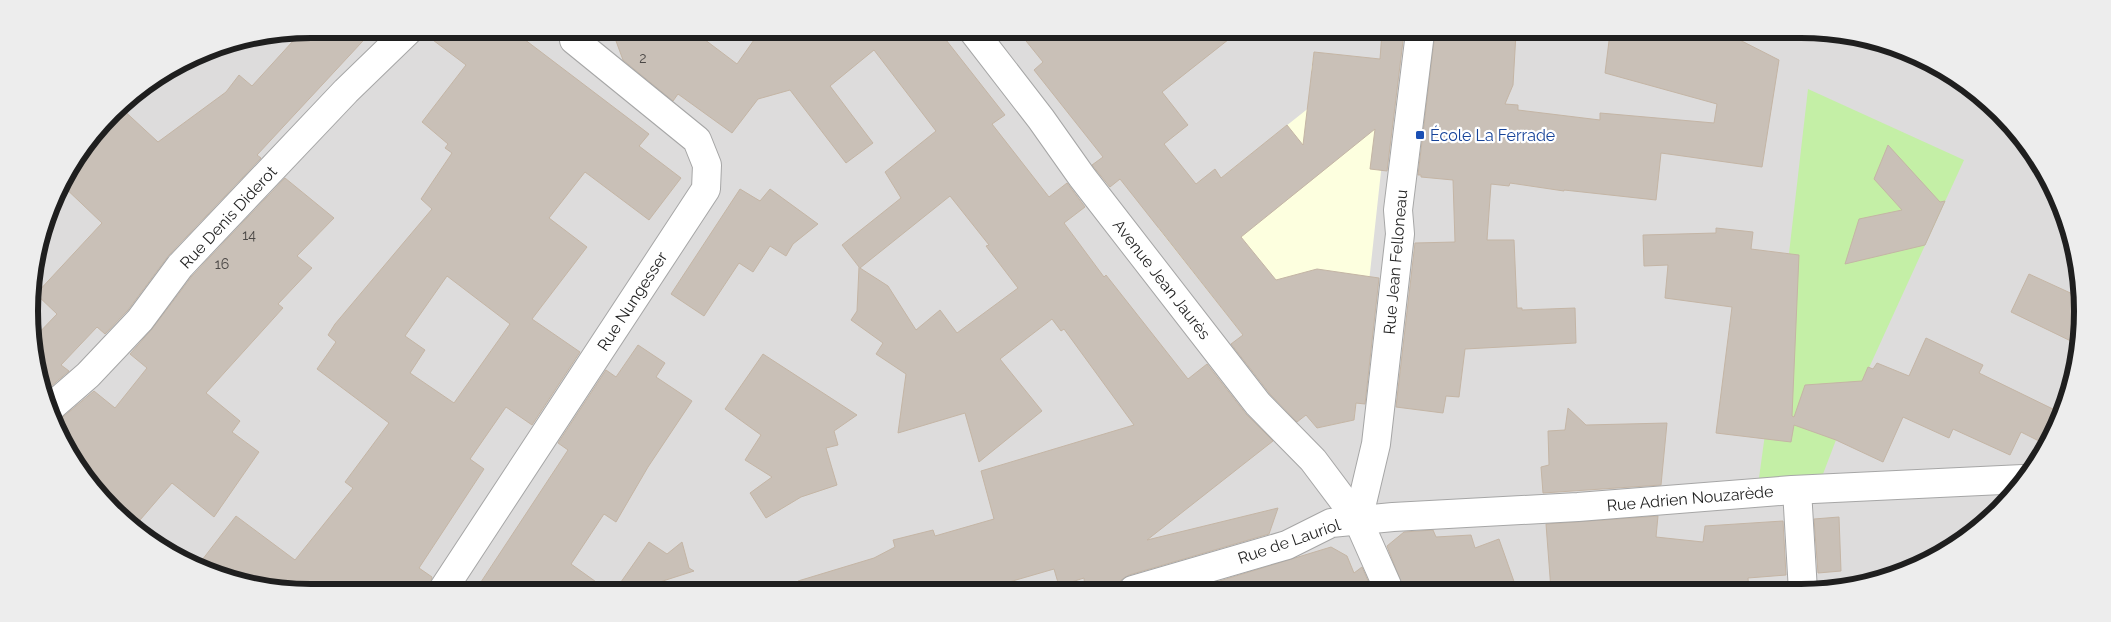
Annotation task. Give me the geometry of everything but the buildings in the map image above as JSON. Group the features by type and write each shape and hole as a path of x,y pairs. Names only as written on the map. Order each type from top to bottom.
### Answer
{"street":[{"name":"Rue Denis Diderot","path":"54,405 88,375 140,320 180,266 346,91 401,38"},
{"name":"Rue Nungesser","path":"447,584 706,189 707,165 697,140 578,38"},
{"name":"Avenue Jean Jaurès","path":"978,38 1041,118 1082,177 1258,404 1313,460 1358,520 1386,584"},
{"name":"Rue Jean Felloneau","path":"1358,520 1376,444 1400,234 1398,210 1419,38"},
{"name":"Rue Adrien Nouzarède","path":"1358,520 1578,507 1797,490 2015,479"},
{"path":"1797,490 1803,584"},
{"name":"Rue de Lauriol","path":"1154,584 1287,545 1331,523 1358,520"}],"shaded area":[{"path":"293,38 1818,38 1853,43 1905,58 1952,84 1980,105 2006,131 2027,159 2053,206 2068,258 2074,311 2068,364 2053,416 2037,448 2006,491 1980,517 1937,548 1905,564 1871,575 1836,582 1818,584 293,584 258,579 206,564 174,548 131,517 94,477 74,448 52,399 40,347 38,293 47,240 58,206 74,174 94,145 131,105 174,74 206,58 240,47"},
{"path":"1314,52 1393,61 1354,420 1317,428 1158,228 1320,99 1327,75 1311,71"}],"green space":[{"path":"1808,89 1964,160 1836,440 1823,474 1759,478 1785,288"}],"place":[{"name":"École La Ferrade","path":"1420,135"}]}
